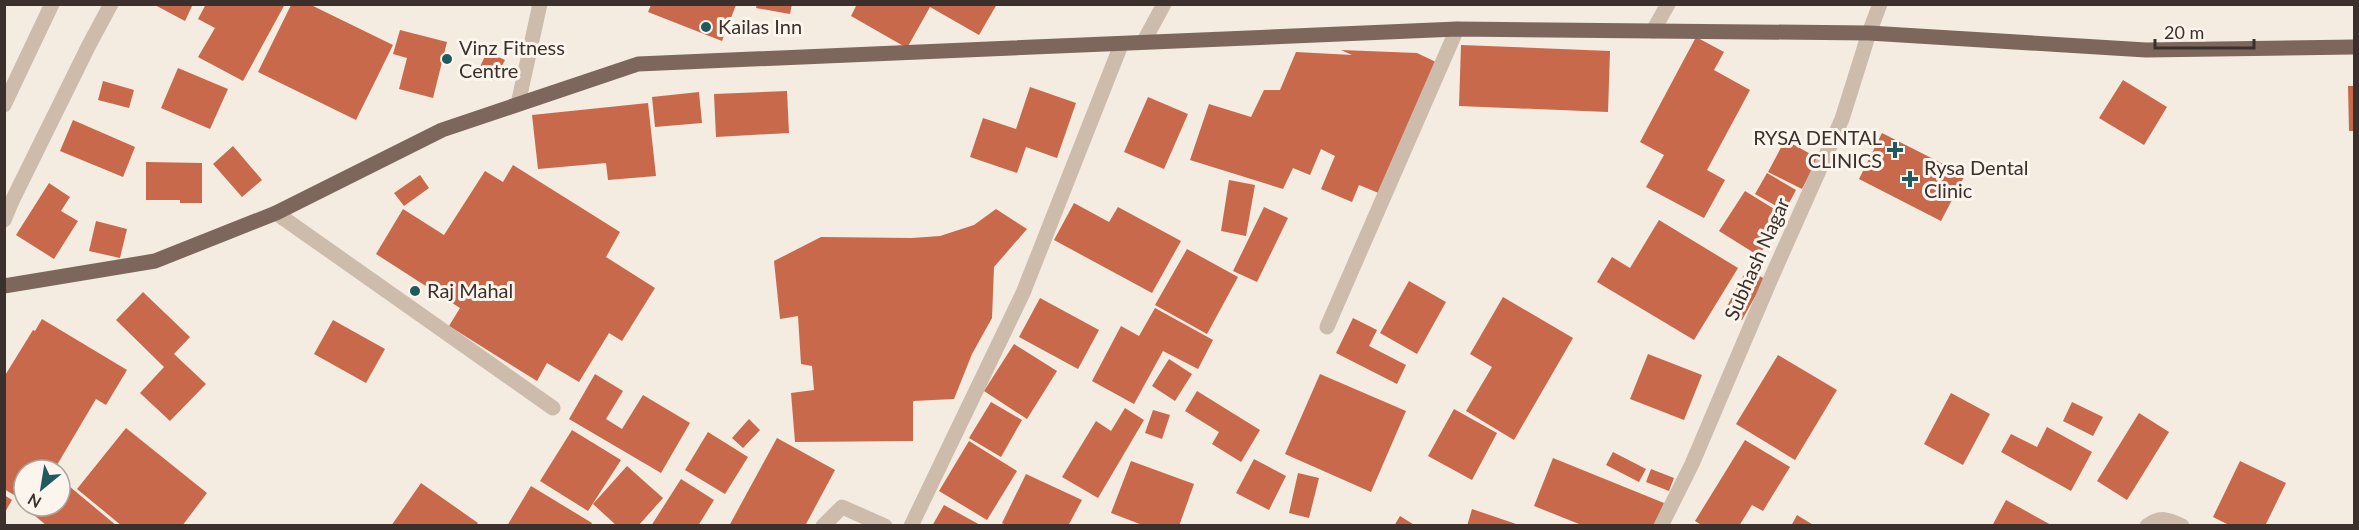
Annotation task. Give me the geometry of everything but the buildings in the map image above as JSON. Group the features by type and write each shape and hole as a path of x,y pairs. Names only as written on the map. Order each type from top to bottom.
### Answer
{"main road":[{"path":"4,286 155,261 276,213 442,130 638,64 1457,29 1869,33 2146,50 2355,47"}],"street":[{"path":"4,105 52,4"},
{"path":"4,220 53,117 111,4"},
{"path":"518,104 540,4"},
{"path":"1144,41 1164,4"},
{"path":"1653,31 1668,4"},
{"name":"Subhash Nagar","path":"1661,525 1692,464 1842,119 1880,4"},
{"path":"1327,327 1457,29"},
{"path":"911,525 1023,293 1121,45"},
{"path":"276,213 553,408"},
{"path":"823,525 842,507 885,525"},
{"path":"2147,525 2156,519 2169,519 2182,525"}],"place":[{"name":"Kailas Inn","path":"706,27"},
{"name":"Vinz Fitness Centre","path":"447,59"},
{"name":"RYSA DENTAL CLINICS","path":"1895,150"},
{"name":"Rysa Dental Clinic","path":"1910,179"},
{"name":"Raj Mahal","path":"415,291"}]}
